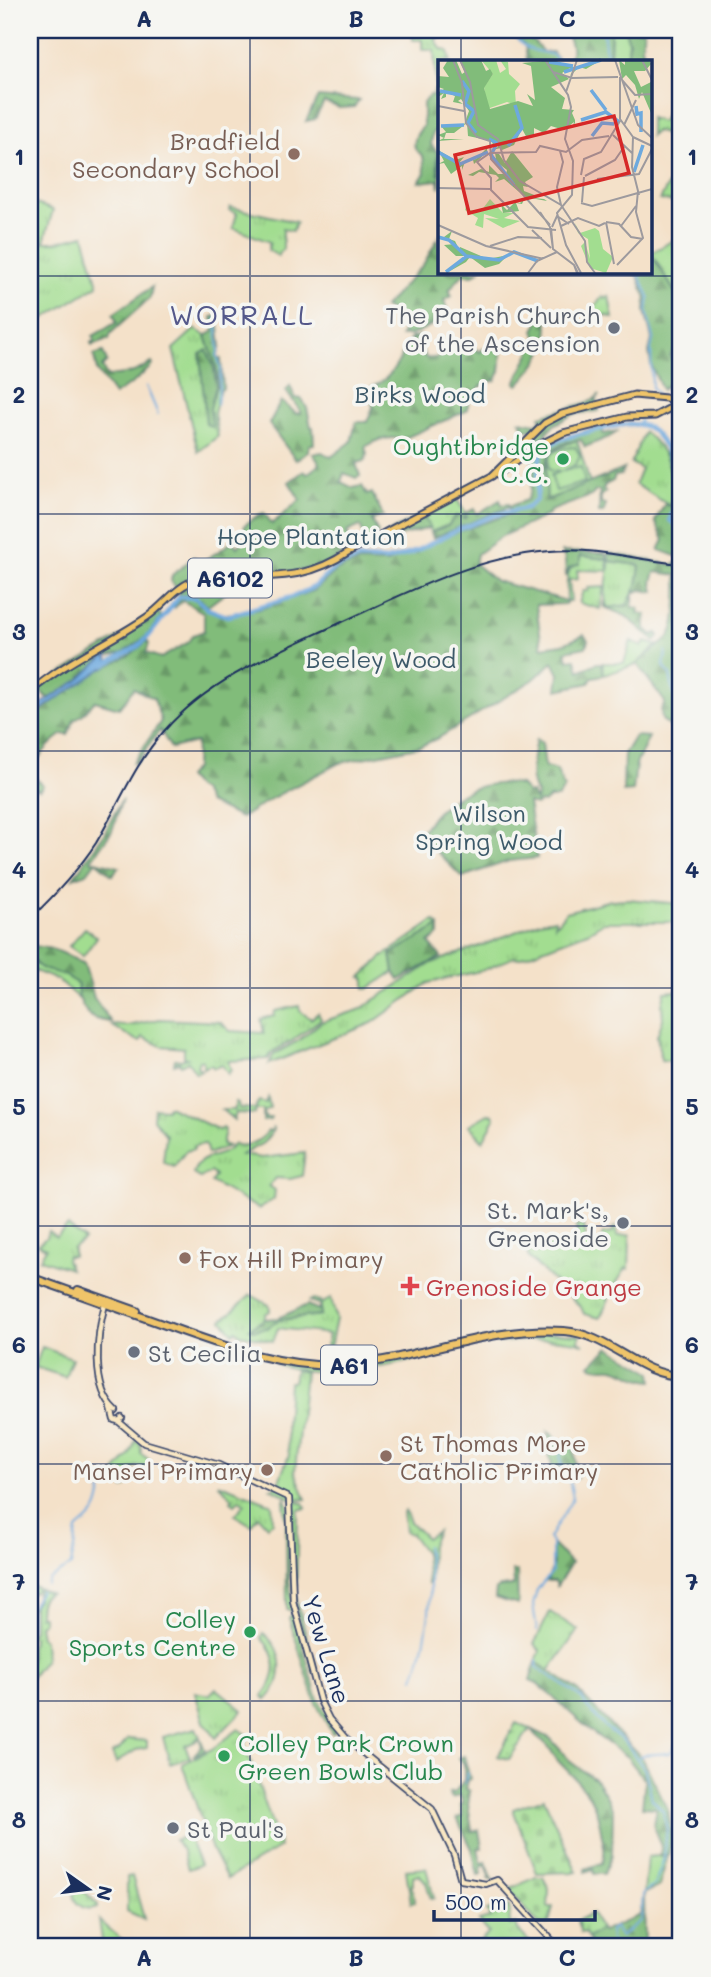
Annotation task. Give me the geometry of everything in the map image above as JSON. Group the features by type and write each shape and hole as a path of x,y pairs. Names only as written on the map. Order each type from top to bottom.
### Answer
{"highway":[{"name":"A61","path":"30,1275 220,1344 274,1359 344,1365 389,1359 483,1337 562,1331 590,1336 644,1367 681,1376"}],"main road":[{"name":"A6102","path":"506,466 545,423 562,414 638,395 678,404"},
{"name":"A6102","path":"30,692 60,670 149,616 170,595 199,579 285,576 322,568 492,476 551,439 626,417 655,415 678,404"},
{"path":"106,1302 98,1334 97,1356 102,1383 113,1411 112,1419 121,1421 121,1412 113,1411"},
{"name":"Yew Lane","path":"121,1421 135,1438 144,1443 219,1465 284,1495 290,1501 290,1577 293,1601 320,1701 334,1725 353,1747 432,1809 454,1855 461,1880 486,1884 497,1880 558,1947"}],"green space":[{"path":"412,30 444,30 445,36 435,38 441,49 448,51 450,60 438,60 438,97 432,96 436,87 434,50 422,50 422,40 413,40"},
{"path":"564,30 611,30 609,60 568,60 570,41"},
{"path":"611,30 625,30 629,42 627,60 610,60"},
{"path":"625,30 644,30 642,46 645,60 627,60 629,42"},
{"path":"520,32 543,52 553,52 557,60 527,60 526,48 515,38 515,33"},
{"path":"429,95 438,97 438,131 433,132 431,144 437,152 438,180 419,182 425,173 423,156 415,149 415,145 416,136 423,126 423,103"},
{"path":"318,97 359,100 354,107 340,108 324,102 315,119 306,121"},
{"path":"681,104 681,121 667,135 656,131 652,134 652,119 662,122 669,107"},
{"path":"668,185 681,186 681,302 652,255 675,239 674,202 660,200"},
{"path":"30,202 53,210 44,242 57,242 84,235 98,285 30,327"},
{"path":"230,207 296,222 293,231 283,229 283,249 278,256 268,250 270,242 233,228 237,213 229,210"},
{"path":"438,238 438,273 476,273 462,275 449,290 452,296 444,300 449,317 411,335 401,336 408,321 384,307 423,265"},
{"path":"652,255 681,302 681,349 673,351 670,357 681,368 681,381 675,378 662,390 651,365 649,352 652,339 645,311 646,298 638,276 633,273 652,273"},
{"path":"152,287 150,298 111,333 109,339 92,345 95,341 93,336 117,322 113,314"},
{"path":"602,296 609,296 613,318 605,315 595,325 588,316"},
{"path":"546,309 551,310 550,316 547,317 545,346 537,363 518,385 515,383 537,339 534,330"},
{"path":"218,316 221,346 217,357 221,359 223,388 219,392 216,367 206,336 214,331 212,317"},
{"path":"195,329 206,336 216,367 219,392 214,414 218,436 198,452 173,349"},
{"path":"420,336 419,345 426,358 466,347 480,352 483,349 502,349 500,371 496,380 476,391 466,411 403,439 388,438 365,447 365,461 356,463 360,476 356,478 344,473 341,482 353,488 362,486 367,495 372,493 383,516 372,520 378,533 366,541 360,526 347,532 353,547 328,564 291,573 204,576 177,589 171,581 172,575 194,557 200,564 232,541 237,547 249,535 244,529 245,525 258,515 264,513 272,524 300,500 289,482 304,471 307,474 320,464 313,454 322,452 331,457 351,442 356,422 367,422 373,407 370,397 364,399 363,390 388,377 411,338"},
{"path":"207,350 214,369 216,386 210,409 213,427 206,424 200,354"},
{"path":"103,352 107,362 102,367 107,377 133,372 152,363 153,365 114,395 97,371 94,355"},
{"path":"290,386 295,398 302,399 313,427 314,444 309,445 308,451 296,460 269,424 281,401 297,414 301,412 286,391"},
{"path":"600,394 596,400 599,411 574,414 555,424 539,442 533,436 536,432 525,429 520,421 536,424 542,419 540,416 592,401"},
{"name":"Beeley Wood","path":"603,425 603,434 619,431 585,447 581,440 557,447 548,459 546,477 547,500 624,469 621,475 615,476 613,481 605,485 603,490 606,492 601,496 601,503 606,505 603,513 599,513 600,491 596,491 591,496 550,511 548,515 502,536 477,554 475,564 496,581 567,601 565,604 536,605 542,647 563,644 584,635 588,640 586,647 566,651 568,660 576,659 579,671 602,663 604,675 593,677 589,683 557,690 559,674 553,662 533,680 440,737 421,746 339,763 272,798 241,818 208,803 202,791 187,777 195,768 196,742 171,748 160,730 137,762 133,763 161,721 154,699 134,688 119,708 95,701 74,720 68,735 63,734 39,757 32,775 43,785 39,790 35,788 30,795 30,717 93,673 130,655 147,641 149,644 146,653 161,658 187,643 193,635 204,631 204,613 183,601 175,607 183,597 194,599 220,615 260,609 315,590 337,570 359,562 387,563 456,532 513,513 509,507 433,538 431,532 449,525 455,516 462,516 463,519 467,517 464,514 474,509 477,514 500,500 502,505 510,506 527,500 533,477 530,454 546,443"},
{"path":"644,432 659,447 669,465 674,485 670,506 635,484 641,469 631,463"},
{"path":"577,440 590,484 546,500 546,461 554,450"},
{"path":"575,447 580,455 577,462 562,471 581,467 585,482 556,491 551,475 559,472 549,470 549,459 558,450"},
{"path":"664,452 678,466 682,479 678,518 681,523 681,558 659,550 664,540 655,521 665,504 670,506 673,492"},
{"path":"456,498 468,517 451,521 449,525 431,532 422,514"},
{"path":"422,514 430,528 387,539 385,535"},
{"path":"562,552 605,553 607,559 580,556 580,564 569,568 566,577"},
{"path":"608,553 674,565 681,563 681,728 671,727 662,720 661,710 665,702 637,664 671,634 676,609 677,575 655,572 652,582 654,592 641,590 634,593 632,607 639,608 638,613 647,615 645,628 653,635 657,633 659,636 655,641 626,616 604,607 605,603 608,608 627,605 637,586 640,567 609,561"},
{"path":"580,556 607,559 608,571 577,570 578,579 569,580 571,601 567,601 568,576"},
{"path":"609,561 640,567 637,586 627,606 608,608 606,603"},
{"path":"202,580 232,580 233,587 208,606 195,596 179,595 178,592"},
{"path":"604,587 600,609 579,603 583,591"},
{"path":"158,611 161,617 147,636 123,653 103,657 79,680 50,698 38,688 150,618"},
{"path":"631,641 642,647 645,642 657,645 637,664 604,675 602,663 624,663"},
{"path":"635,736 649,737 636,764 633,791 623,792 624,754"},
{"name":"Wilson Spring Wood","path":"536,739 542,743 545,767 557,770 564,789 557,798 549,798 536,805 528,803 537,858 509,861 462,877 420,835 450,801 475,788 520,785 528,793 532,793 536,801 537,794 531,775"},
{"path":"122,799 112,831 91,860 96,861 87,873 73,878 104,834"},
{"path":"96,861 119,867 112,875"},
{"path":"611,900 681,904 681,922 604,922 590,931 519,958 514,957 484,970 428,983 372,1023 269,1064 274,1054 298,1041 321,1022 359,1010 432,963 539,922 555,919 555,925 566,912"},
{"path":"434,921 439,926 391,954 394,972 368,989 365,988 365,978 361,977 386,954"},
{"path":"439,926 439,935 429,943 441,957 399,980 394,972 391,954"},
{"path":"85,928 97,937 83,956 69,946"},
{"path":"30,946 55,950 84,963 94,998 111,1022 95,1019 90,1015 79,999 78,985 72,979 43,969 33,961 30,963"},
{"path":"33,961 69,975 78,985 80,1000 58,980 30,969 30,963"},
{"path":"681,987 681,1016 670,1061 661,1060 657,1036 663,1019 662,1004 665,992 678,991"},
{"path":"299,1006 300,1011 311,1019 318,1013 321,1019 272,1052 268,1059 228,1061 231,1070 228,1074 222,1065 203,1068 203,1061 199,1060 197,1067 201,1070 196,1073 188,1061 181,1065 179,1062 174,1064 175,1059 187,1058 184,1057 184,1048 161,1046 143,1037 140,1042 110,1025 128,1026 160,1019 220,1022 230,1031 264,1033 261,1019 274,1016 275,1011"},
{"path":"268,1098 270,1108 264,1112 265,1118 271,1118 270,1120 263,1121 263,1110 256,1110 255,1114 236,1113 234,1120 222,1110 235,1110 235,1102 239,1108 255,1109 259,1101 266,1103"},
{"path":"168,1106 219,1130 223,1127 225,1130 222,1144 228,1146 208,1154 205,1144 194,1146 194,1149 186,1151 174,1167 163,1162 166,1135 153,1119 154,1108 166,1109"},
{"path":"488,1114 495,1119 483,1141 469,1125"},
{"path":"273,1127 273,1131 263,1143 241,1155 262,1158 305,1153 302,1176 290,1179 275,1178 269,1186 275,1190 274,1199 259,1209 211,1182 215,1176 210,1172 200,1178 193,1174 196,1167 206,1159 223,1153 234,1144 253,1143 268,1131 272,1131"},
{"path":"584,1225 587,1244 599,1243 603,1234 613,1233 613,1228 616,1227 617,1236 630,1235 629,1269 626,1268 607,1298 609,1299 600,1318 584,1314 581,1307 529,1258 526,1249 578,1241 576,1226"},
{"path":"68,1226 84,1240 73,1248 73,1256 67,1256 70,1269 40,1259 46,1248 38,1244 46,1238 48,1231 56,1237"},
{"path":"251,1295 269,1305 270,1311 265,1314 265,1319 251,1327 267,1328 279,1320 321,1315 321,1305 310,1301 314,1299 323,1303 331,1298 336,1319 330,1347 326,1346 329,1334 278,1328 273,1341 240,1334 236,1330 233,1333 222,1320"},
{"path":"307,1305 319,1310 321,1305 321,1315 279,1320 267,1328 250,1328 265,1319 278,1318"},
{"path":"553,1333 580,1335 579,1341 584,1344 551,1339 494,1343 494,1337"},
{"path":"42,1347 72,1358 65,1377 35,1367"},
{"path":"609,1347 652,1372 653,1381 613,1368 590,1365"},
{"path":"423,1353 424,1358 349,1371 309,1371 275,1363 277,1361 329,1367"},
{"path":"295,1370 305,1372 295,1471 306,1499 294,1500 271,1488 277,1486 289,1455 286,1427 289,1382 293,1382"},
{"path":"548,1431 558,1440 573,1440 577,1478 570,1480 566,1474 568,1469 557,1466 552,1475 543,1471 550,1471 552,1463 548,1455 555,1450 554,1444 549,1442"},
{"path":"136,1440 141,1444 141,1454 150,1460 148,1467 134,1467 128,1472 127,1486 124,1488 115,1472 129,1456"},
{"path":"218,1483 272,1504 273,1522 267,1526 258,1516 251,1525 235,1515 245,1504 239,1500 235,1504 231,1501 233,1499"},
{"path":"285,1498 289,1506 291,1611 287,1609"},
{"path":"303,1503 306,1508 298,1510 296,1596 317,1668 314,1672 297,1613 292,1573 293,1504"},
{"path":"405,1511 410,1522 426,1538 437,1531 431,1545 430,1584 425,1553 411,1534 405,1532"},
{"path":"552,1544 571,1563 557,1586 555,1581 547,1581 553,1566"},
{"path":"513,1571 517,1571 518,1605 495,1598 496,1589 514,1585"},
{"path":"30,1585 49,1593 41,1600 39,1609 39,1616 43,1616 43,1623 39,1625 44,1640 45,1659 30,1679 30,1646 33,1639 30,1632 33,1631 33,1605 37,1599 37,1590 30,1594"},
{"path":"550,1612 578,1630 549,1671 536,1662 540,1650 534,1644"},
{"path":"292,1614 317,1697 335,1729 334,1733 316,1703 289,1618"},
{"path":"263,1633 276,1648 280,1665 277,1683 266,1700 263,1696 272,1681 275,1667 271,1652 261,1638"},
{"path":"536,1662 576,1689 643,1759 668,1810 672,1839 668,1855 660,1856 661,1847 654,1826 656,1808 642,1807 645,1780 627,1757 592,1732 537,1683 530,1680"},
{"path":"216,1688 243,1710 216,1738 204,1722 195,1692 209,1695"},
{"path":"516,1723 530,1729 509,1759 498,1756"},
{"path":"196,1728 205,1750 193,1756 202,1746 199,1738 196,1739 185,1746 190,1757 170,1764 163,1737"},
{"path":"239,1729 249,1736 244,1743 280,1847 227,1879 212,1850 182,1764 212,1749"},
{"path":"531,1729 550,1738 572,1763 597,1781 607,1797 613,1811 612,1855 604,1874 594,1874 593,1869 585,1872 585,1869 602,1863 604,1856 593,1802"},
{"path":"128,1739 147,1741 147,1748 136,1750 116,1763 112,1753 119,1750"},
{"path":"464,1756 470,1779 466,1789 470,1791 468,1805 472,1831 479,1830 481,1863 486,1862 493,1880 489,1879 486,1865 481,1867 482,1874 478,1875 472,1849 457,1818 463,1816 460,1795 452,1798 449,1793 455,1792 464,1780 464,1764 459,1758"},
{"path":"544,1798 577,1872 537,1873 513,1809"},
{"path":"188,1836 200,1865 188,1869 183,1852 175,1840"},
{"path":"668,1855 659,1886 644,1894 647,1857"},
{"path":"426,1868 434,1898 431,1899 426,1882 419,1874 413,1876 411,1886 415,1902 411,1903 406,1870"},
{"path":"132,1876 144,1919 127,1911 127,1877"},
{"path":"543,1877 549,1889 548,1907 553,1907 549,1923 539,1925 509,1889"},
{"path":"77,1884 98,1907 87,1908 78,1904 74,1895"},
{"path":"644,1894 645,1947 592,1947 588,1938 600,1929 602,1932 640,1915"},
{"path":"509,1906 510,1925 516,1923 518,1930 534,1947 485,1947 481,1941 489,1933 479,1921 490,1918 487,1911"},
{"path":"592,1913 600,1929 588,1938 585,1932 581,1933 577,1921"},
{"path":"99,1920 121,1939 130,1943 129,1947 103,1947"}],"water":[{"path":"108,656 109,664 30,717 30,711 79,680 103,657"}],"waterway":[{"path":"510,30 524,46 554,55 556,60"},
{"path":"603,30 607,60"},
{"path":"637,273 649,297 647,311 653,339 652,388 658,395"},
{"path":"216,319 219,351 217,355 221,369 217,405"},
{"path":"146,386 158,414"},
{"path":"651,414 663,409 666,403"},
{"path":"639,425 640,419"},
{"path":"105,665 137,647 148,637 179,597 196,598 208,609 227,616 292,597 314,587 335,568 359,559 387,560 412,553 455,531 495,515 526,508 536,500 542,451 559,440 592,431 634,424 654,432 667,451 676,474 677,505 670,520 681,529"},
{"path":"666,651 664,666 670,675 674,694 681,699"},
{"path":"537,1630 533,1605 537,1590 552,1572 552,1543 549,1538 573,1498 570,1483 561,1464 560,1442"},
{"path":"47,1584 49,1579 71,1566 77,1530 97,1509 105,1481"},
{"path":"414,1678 429,1613 430,1579 426,1546"},
{"path":"30,1629 30,1608 40,1591"},
{"path":"537,1660 537,1667 582,1698 604,1726 626,1743 645,1770 652,1799 663,1811 667,1829 664,1858 655,1884 643,1894 641,1920 621,1937 614,1927 610,1931 616,1946"},
{"path":"639,1757 670,1753 681,1737"},
{"path":"465,1783 467,1773"}],"railway":[{"path":"30,919 89,854 136,771 165,730 203,695 246,668 416,588 495,560 567,550 681,564"}],"place":[{"name":"Bradfield Secondary School","path":"294,154"},
{"name":"The Parish Church of the Ascension","path":"614,328"},
{"name":"Oughtibridge C.C.","path":"563,459"},
{"name":"St. Mark's, Grenoside","path":"623,1223"},
{"name":"Fox Hill Primary","path":"185,1258"},
{"name":"Grenoside Grange","path":"410,1286"},
{"name":"St Cecilia","path":"134,1352"},
{"name":"St Thomas More Catholic Primary","path":"386,1456"},
{"name":"Mansel Primary","path":"267,1470"},
{"name":"Colley Sports Centre","path":"250,1632"},
{"name":"Colley Park Crown Green Bowls Club","path":"224,1756"},
{"name":"St Paul's","path":"173,1828"}],"district":[{"name":"WORRALL","path":"242,314"}],"park label":[{"name":"Birks Wood","path":"420,393"},
{"name":"Hope Plantation","path":"311,535"}]}
